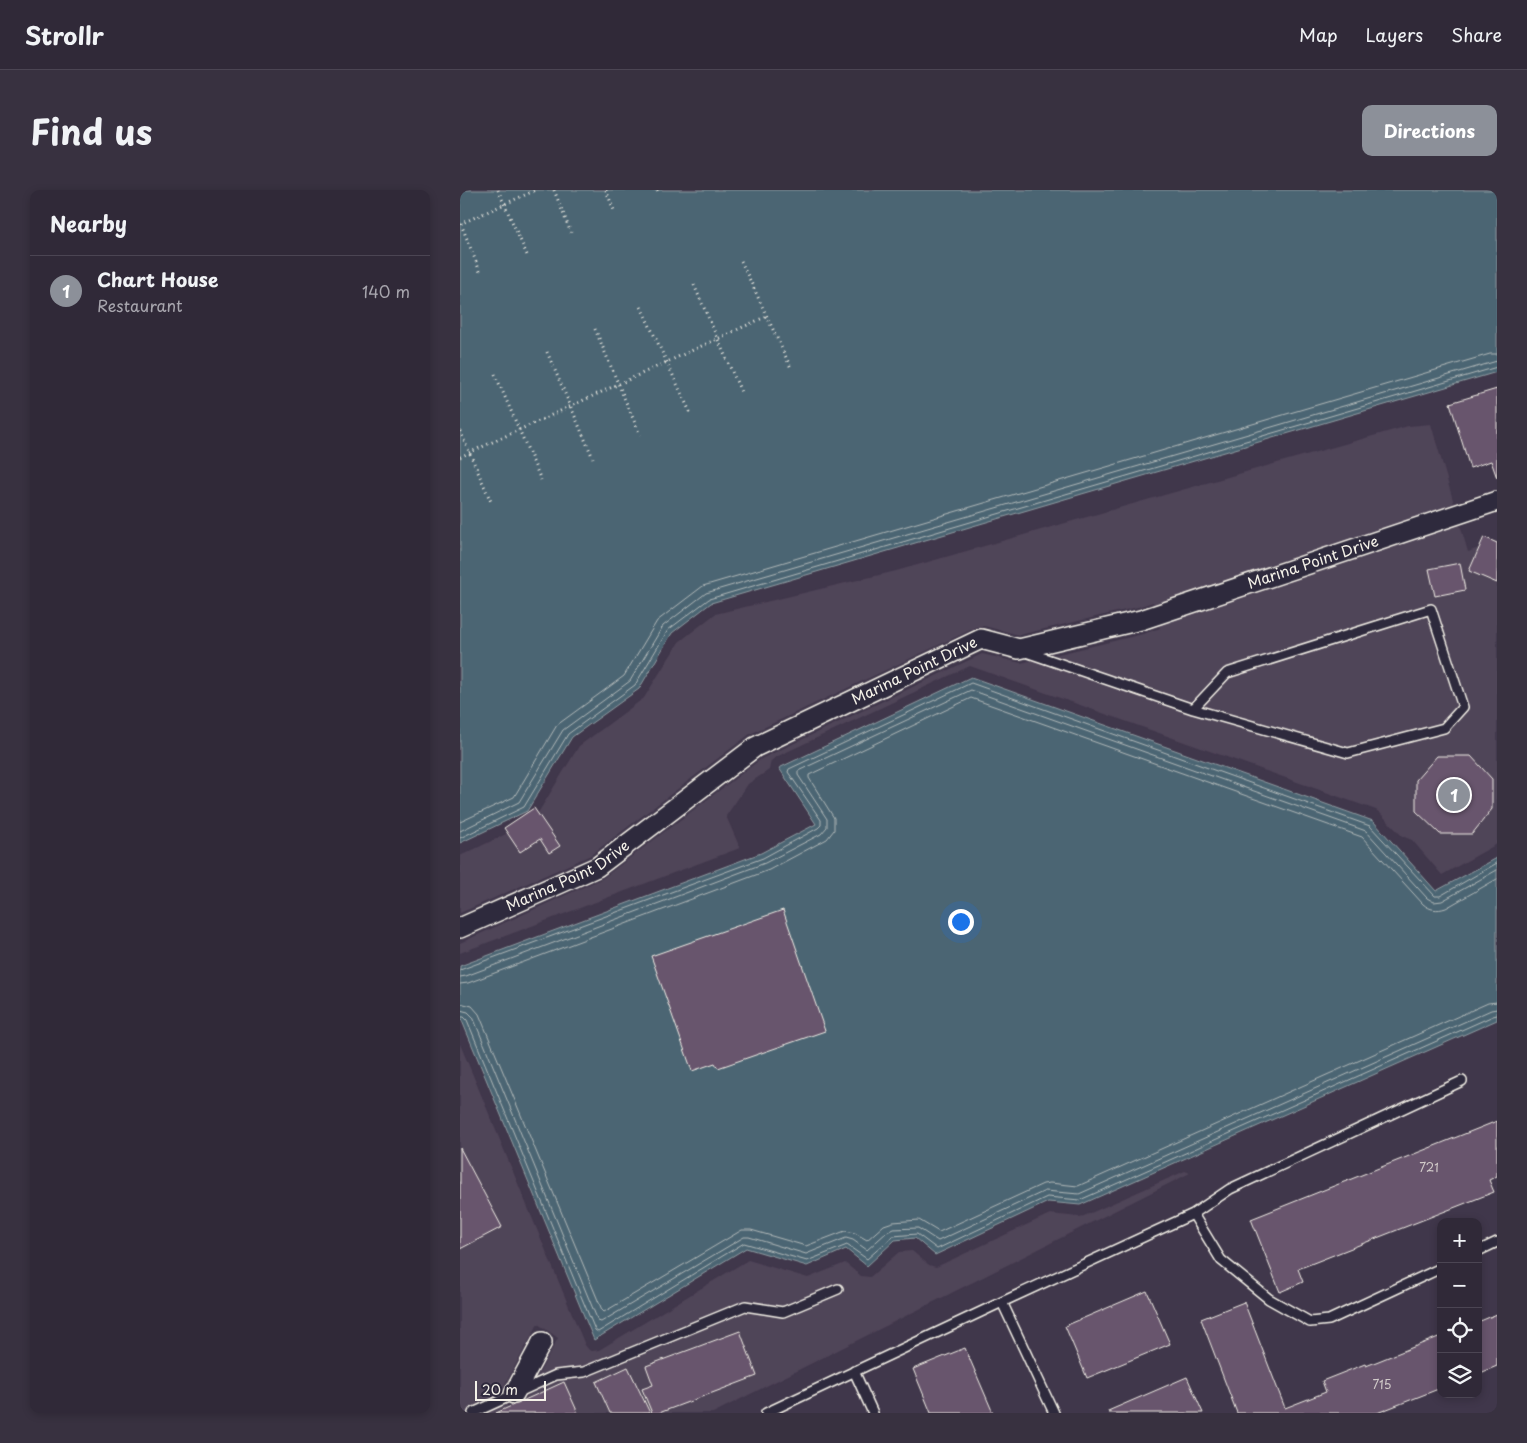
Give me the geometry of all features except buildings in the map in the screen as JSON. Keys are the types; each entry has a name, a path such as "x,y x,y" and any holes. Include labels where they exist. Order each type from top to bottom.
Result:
{"street":[{"name":"Marina Point Drive","path":"460,928 597,867 755,747 981,639 1019,649 1141,620 1497,501"},
{"path":"514,1394 542,1342"}],"lane":[{"path":"1019,649 1193,709 1348,753 1444,728 1463,708 1431,609 1227,673 1193,709"},
{"path":"766,1413 1193,1214 1230,1189 1462,1081"},
{"path":"1193,1214 1221,1260 1269,1299 1310,1322 1328,1320 1437,1270"},
{"path":"1482,1249 1497,1242"},
{"path":"473,1413 556,1375 584,1372 745,1306 783,1312 838,1289"},
{"path":"1002,1302 1054,1413"},
{"path":"854,1371 873,1413"}],"path":[{"path":"498,190 527,255"},
{"path":"481,274 460,223 536,190"},
{"path":"554,190 571,232"},
{"path":"606,190 615,213"},
{"path":"741,261 791,368"},
{"path":"694,285 741,392"},
{"path":"641,307 691,414"},
{"path":"460,456 767,316"},
{"path":"595,329 640,435"},
{"path":"547,352 593,458"},
{"path":"496,374 541,480"},
{"path":"460,431 492,504"}],"shaded area":[{"path":"1431,424 1468,552 1497,541 1497,844 1442,875 1412,840 1402,836 1376,810 970,666 776,757 771,761 769,770 748,784 726,816 740,848 460,953 460,943 603,878 761,759 982,654 1021,663 1143,634 1160,628 1153,602 1019,635 984,626 977,627 750,734 591,855 460,913 460,856 531,822 579,746 644,698 679,642 715,614 896,571 1408,426"},
{"path":"460,1044 585,1345 592,1351 599,1350 748,1260 808,1278 845,1263 861,1276 870,1277 899,1252 912,1251 929,1265 936,1267 1050,1214 1084,1216 1185,1171 1190,1173 713,1413 518,1413 558,1338 538,1324 497,1399 517,1413 460,1413"}],"water":[{"path":"460,190 1497,190 1497,372 711,603 672,633 639,689 572,737 527,811 460,843"},
{"path":"971,677 1373,821 1436,891 1497,858 1497,1020 1080,1205 1048,1202 935,1255 915,1238 895,1240 867,1266 846,1249 807,1266 746,1248 594,1340 460,1016 460,966 761,853 816,824 779,768"}],"place":[{"name":"Chart House","path":"1454,795"}]}
